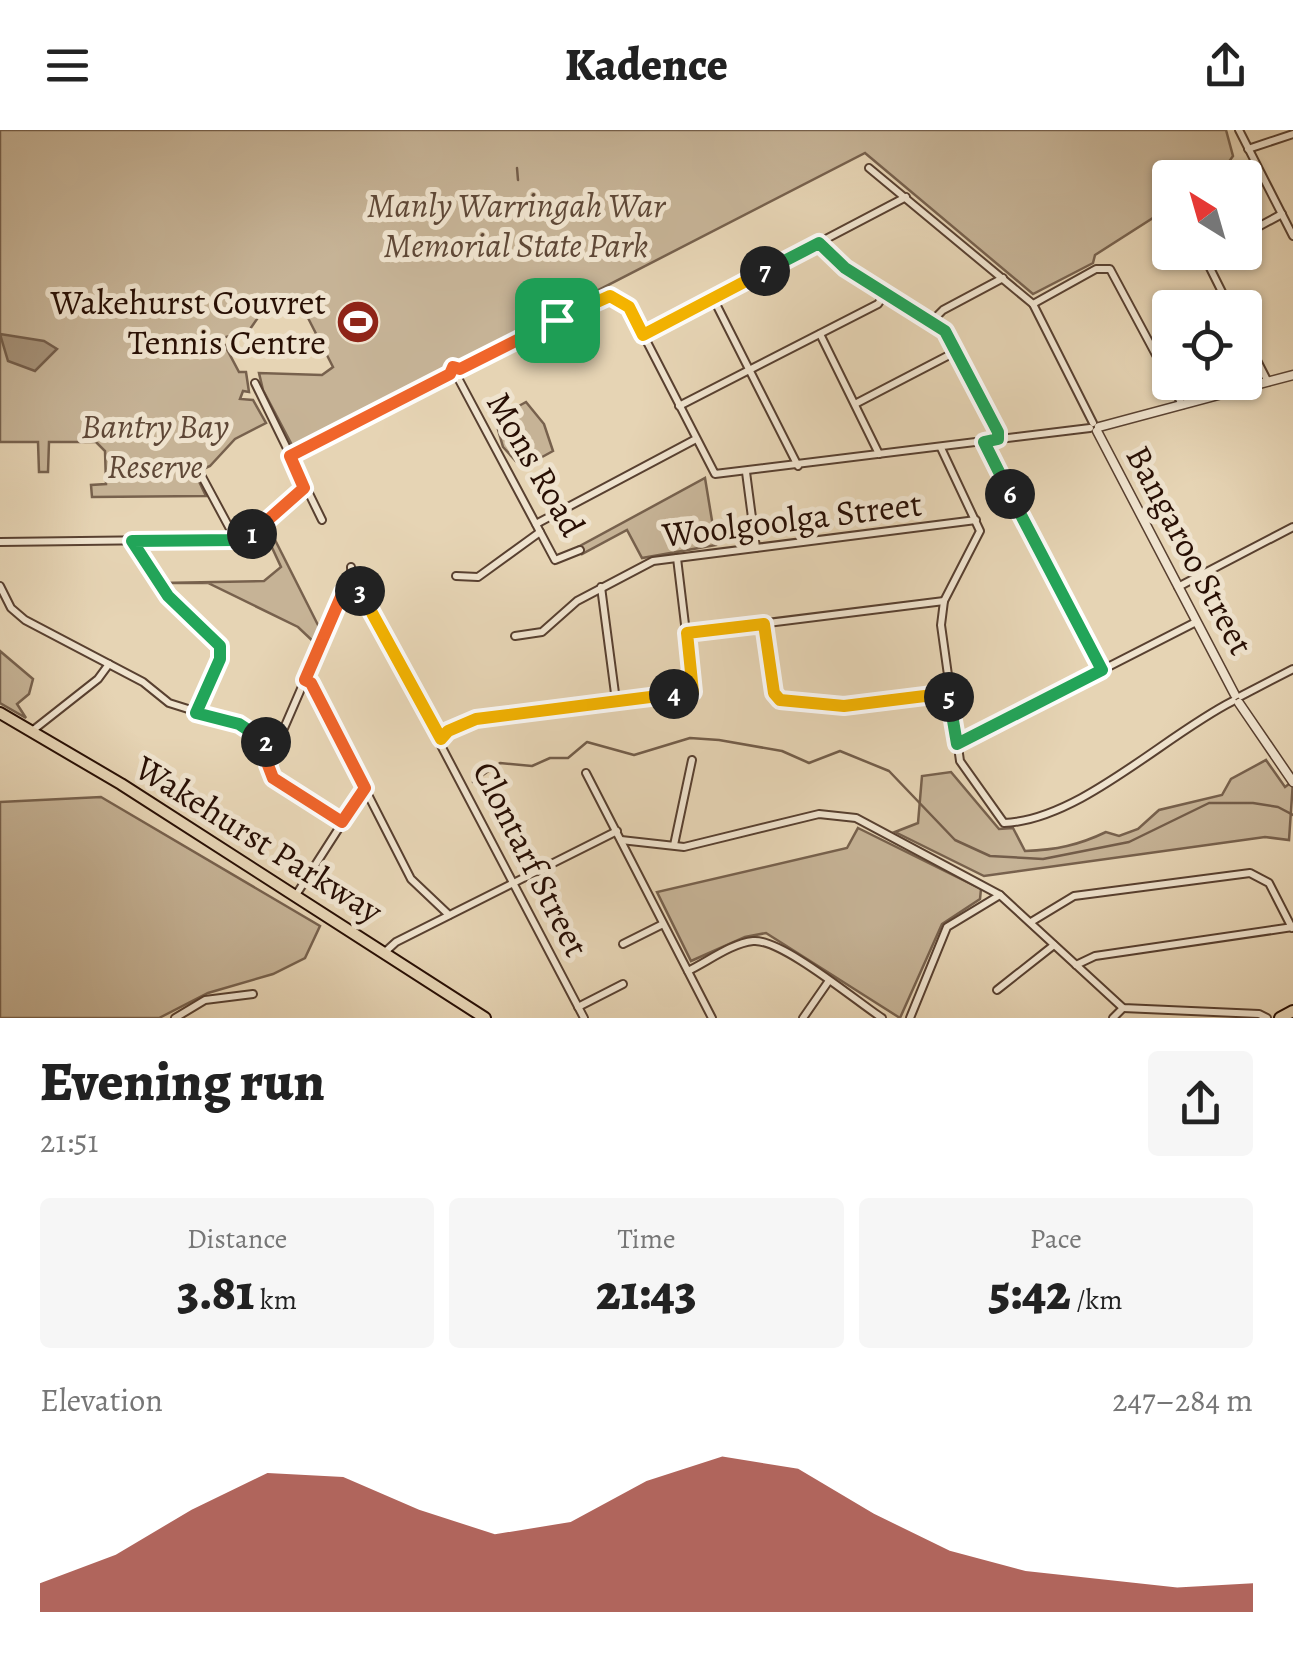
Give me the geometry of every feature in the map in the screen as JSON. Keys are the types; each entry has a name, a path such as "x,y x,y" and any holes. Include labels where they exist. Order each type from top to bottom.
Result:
{"main road":[{"name":"Wakehurst Parkway","path":"0,714 296,895 485,1018"},
{"path":"1280,1018 1293,1011"}],"street":[{"path":"1239,130 1293,236"},
{"path":"1248,149 1293,134"},
{"name":"Bangaroo Street","path":"869,168 1033,304 1237,698 1293,782"},
{"path":"643,335 906,197"},
{"path":"1262,225 1282,214"},
{"path":"819,243 845,268 945,331 998,439"},
{"path":"1033,304 1096,270 1110,270 1152,348"},
{"path":"932,321 942,310 1003,278"},
{"path":"679,406 878,304 886,292"},
{"path":"290,456 603,297 615,298 629,307 715,474 1095,427 1293,375"},
{"path":"713,298 798,466"},
{"path":"820,334 879,454"},
{"path":"854,404 957,351"},
{"path":"1262,371 1268,382"},
{"name":"Mons Road","path":"456,374 555,560 580,550"},
{"path":"255,383 322,520"},
{"path":"1179,400 1182,405"},
{"path":"456,576 478,577 538,528 696,439"},
{"path":"984,442 1102,670"},
{"path":"940,448 976,520 979,535 944,601 941,616 957,744 969,778 1004,824 1094,793 1192,722 1293,670"},
{"path":"200,472 236,540"},
{"path":"746,472 756,548"},
{"path":"0,542 236,540 249,536 304,488"},
{"name":"Woolgoolga Street","path":"515,636 542,632 601,587 653,561 976,520"},
{"path":"1178,587 1293,527"},
{"path":"132,541 168,596 220,646 220,659 196,713"},
{"path":"441,739 448,731 476,719 693,692 677,558"},
{"path":"342,822 273,778 268,765 343,592 352,586 351,567"},
{"path":"0,586 12,608 25,620 109,664 168,703 239,724 275,747"},
{"name":"Clontarf Street","path":"352,586 362,594 441,739 584,1018"},
{"path":"601,587 616,701"},
{"path":"687,633 944,601"},
{"path":"957,744 1196,622"},
{"path":"764,624 777,698 844,706 949,693"},
{"path":"32,732 98,679 109,664"},
{"path":"305,680 311,683 411,878 449,915"},
{"path":"674,846 692,760"},
{"path":"586,773 712,1018"},
{"path":"296,895 365,788"},
{"path":"621,840 674,846 838,813 856,818 1000,895 1124,1008 1259,1014 1267,1018"},
{"path":"386,952 449,915 617,831"},
{"path":"1032,922 1074,896 1250,872 1269,883 1292,928 1094,956 1076,965"},
{"path":"910,1018 947,927 1000,895"},
{"path":"623,944 662,924"},
{"path":"688,971 744,943 762,941 782,949 882,1018"},
{"path":"996,990 1054,945"},
{"path":"804,1018 828,982"},
{"path":"578,1007 623,984"},
{"path":"175,1018 205,1000 253,994"},
{"path":"1113,1018 1124,1008"}],"green space":[{"path":"0,130 1226,130 1233,156 1230,160 1152,160 1152,219 1095,255 1093,263 1033,294 865,153 293,447 263,390 259,373 322,375 333,367 305,312 298,313 271,299 248,332 221,338 239,372 246,372 249,392 243,391 240,399 253,400 266,423 235,439 210,466 195,473 206,496 92,497 91,485 106,484 105,451 96,442 49,442 48,472 39,472 38,442 0,442"},
{"path":"526,402 544,424 553,451 522,468 503,447 495,419"},
{"path":"705,478 716,545 642,558 627,530 582,554 578,547"},
{"path":"266,522 322,633 317,645 298,627 208,583 160,583 264,581 281,567 262,526"},
{"path":"0,651 33,679 29,694 17,704 26,718 0,703"},
{"path":"1266,760 1285,787 1293,781 1289,840 1265,837 984,876 895,832 918,823 922,776 951,772 999,829 1013,828 1025,851 1067,846 1106,832 1119,836 1138,829 1159,810 1222,795 1231,779"},
{"path":"101,797 320,926 305,958 273,974 208,993 159,1018 0,1018 0,802"},
{"path":"858,828 981,889 980,899 942,924 900,1018 766,933 745,937 691,961 657,892 847,848"}],"shaded area":[{"path":"0,334 44,341 57,349 35,371 8,361"}],"waterway":[{"path":"517,168 518,180"},
{"path":"473,782 500,763 532,766 550,758 568,758 587,742 634,755 690,738 719,740 782,751 809,763 840,751 889,771 955,840 990,856 1043,859 1129,842 1209,803 1253,803 1278,807 1293,815"}],"place":[{"name":"Wakehurst Couvret Tennis Centre","path":"358,322"}],"route":[{"path":"819,243 845,268 932,321 950,337 998,432 998,439 984,442 986,449 1102,670 957,744 949,693 844,706 780,700 774,693 764,624 687,633 693,692 476,719 448,731 441,739 431,727 362,594 352,586 343,592 305,680 311,683 365,788 342,822 284,786 269,772 269,759 275,747 239,724 196,713 222,651 168,596 132,541 228,540 249,536 304,488 290,456 450,374 453,367 460,369 557,320 610,296 629,307 643,335 819,243"}],"park label":[{"name":"Manly Warringah War Memorial State Park","path":"516,225"},
{"name":"Bantry Bay Reserve","path":"155,446"}]}
